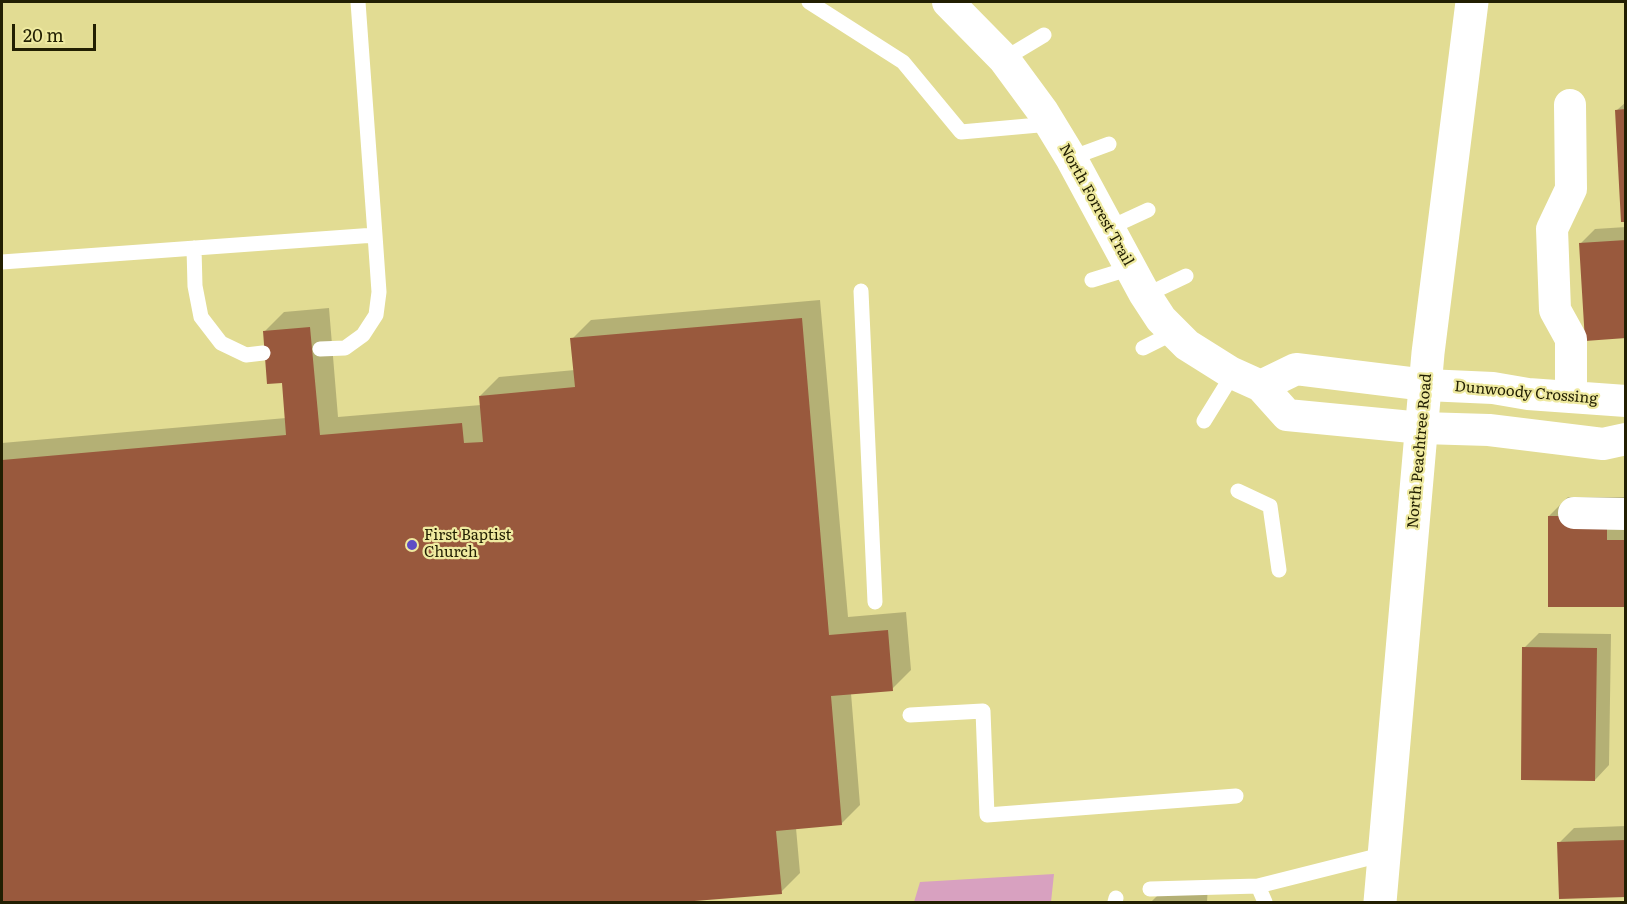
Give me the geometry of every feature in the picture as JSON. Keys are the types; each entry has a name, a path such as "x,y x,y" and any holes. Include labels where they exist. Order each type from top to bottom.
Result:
{"street":[{"name":"North Forrest Trail","path":"948,2 1004,59 1050,124 1146,295 1161,319 1187,345 1233,374 1261,386 1287,415 1422,428"},
{"name":"North Peachtree Road","path":"1380,903 1426,385 1472,2"},
{"path":"1570,105 1571,189 1552,229 1555,310 1571,339 1571,397"},
{"path":"1261,386 1296,369 1426,385"},
{"name":"Dunwoody Crossing","path":"1426,385 1493,388 1528,394 1626,402"},
{"path":"1422,428 1489,430 1618,448"},
{"path":"1574,513 1626,514"}],"lane":[{"path":"320,349 345,348 363,335 376,315 379,292 358,2"},
{"path":"810,2 903,62 961,132 1050,124"},
{"path":"1004,59 1044,35"},
{"path":"1071,158 1109,144"},
{"path":"1109,228 1148,210"},
{"path":"2,262 375,235"},
{"path":"194,248 195,286 201,317 221,343 246,355 262,353"},
{"path":"1092,280 1131,268"},
{"path":"1146,295 1186,276"},
{"path":"861,291 875,602"},
{"path":"1143,348 1175,332"},
{"path":"1204,421 1233,374"},
{"path":"1238,491 1270,506 1279,570"},
{"path":"910,715 983,711 987,815 1236,796"},
{"path":"1150,889 1258,886 1384,854"},
{"path":"1258,886 1265,903"}],"shaded area":[{"path":"1054,874 1051,902 914,902 920,882"}],"building":[{"path":"1626,109 1626,222 1621,222 1615,110"},
{"path":"1626,240 1626,338 1585,341 1579,243"},
{"name":"First Baptist Church","path":"802,318 829,635 888,630 893,691 831,696 842,825 776,831 782,894 682,902 2,902 2,460 286,435 282,383 267,384 263,331 310,327 320,435 462,423 464,443 483,442 479,396 575,387 570,338"},
{"path":"1548,516 1607,516 1607,540 1626,540 1626,607 1548,607"},
{"path":"1522,647 1597,648 1595,781 1521,780"},
{"path":"1626,840 1626,897 1559,899 1557,842"}],"place":[{"name":"First Baptist Church","path":"412,545"}]}
